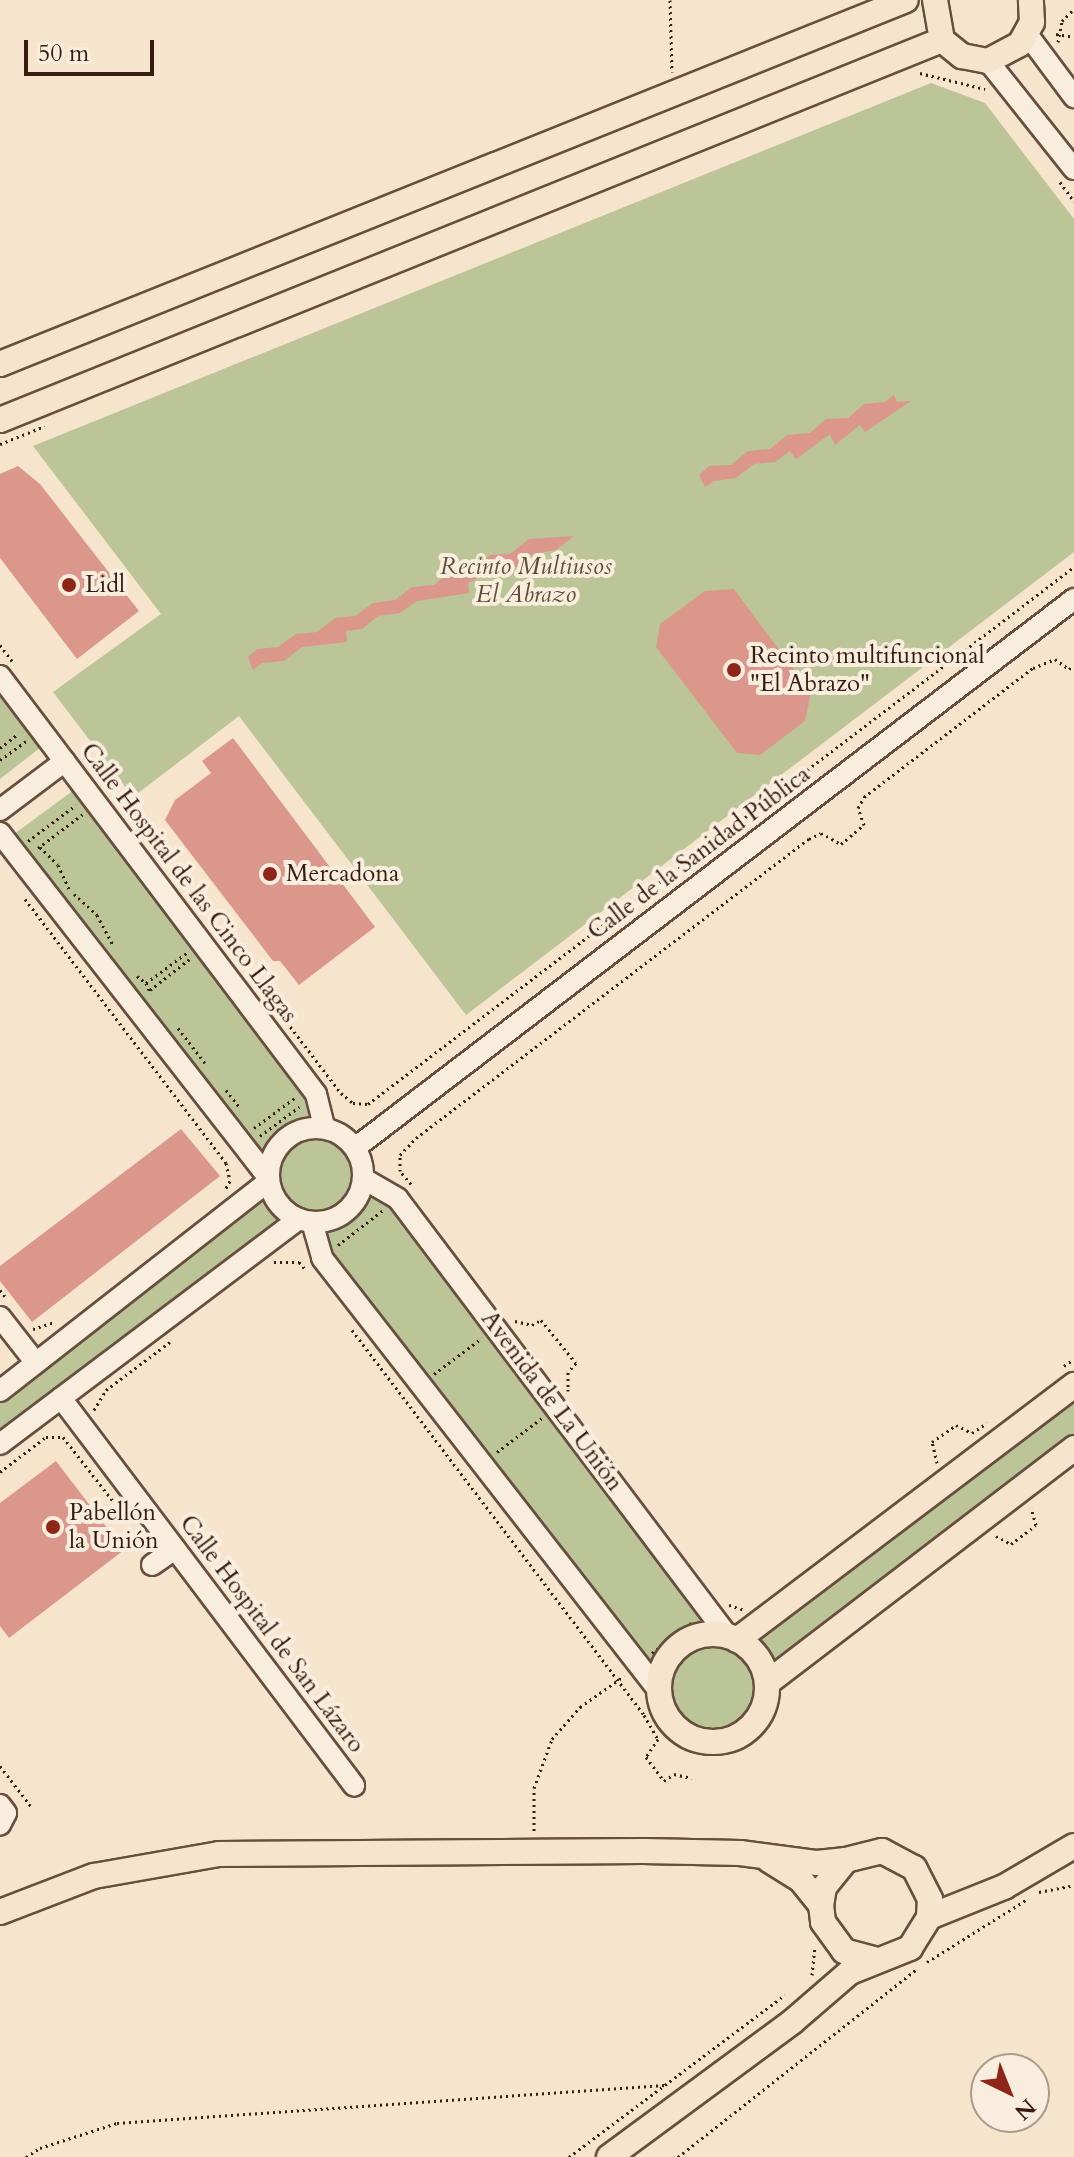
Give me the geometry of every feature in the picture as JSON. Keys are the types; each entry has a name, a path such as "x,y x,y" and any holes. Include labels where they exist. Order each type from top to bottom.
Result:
{"main road":[{"path":"0,364 906,0"},
{"path":"935,0 942,40 962,56 988,61 1011,52 1027,34 1036,3"},
{"path":"0,420 942,40"},
{"path":"732,1638 1068,1376"},
{"path":"767,1683 1074,1448"},
{"path":"706,1635 732,1638 755,1653 767,1683 767,1700 748,1731 731,1740 710,1743 675,1727 659,1691 662,1671 679,1647 706,1635"},
{"path":"814,1992 850,1972 910,1948 929,1917 981,1893 1004,1887 1074,1846"},
{"path":"0,1912 94,1876 165,1860 310,1852 740,1853 817,1863 882,1851 946,1890 981,1893"},
{"path":"740,1853 782,1867 811,1889 821,1905"},
{"path":"609,2157 814,1992 830,1974 822,1936 821,1905 824,1887 846,1860"},
{"path":"914,1868 925,1882 929,1917"},
{"path":"822,1936 844,1951 877,1960"}],"street":[{"path":"1027,34 1074,97"},
{"path":"988,61 1009,82 1074,169"},
{"name":"Calle de la Sanidad Pública","path":"355,1148 1074,599"},
{"name":"Calle Hospital de las Cinco Llagas","path":"7,669 90,802 207,943 317,1090 324,1127"},
{"path":"0,810 65,761"},
{"path":"0,833 22,854 123,1010 234,1157 269,1180"},
{"path":"0,1444 93,1374 268,1255 305,1221 341,1216 360,1194 364,1179 355,1148 339,1132 324,1127 309,1127 283,1140 274,1152 269,1180 278,1204 305,1221 314,1264 420,1385 472,1471 659,1691"},
{"name":"Avenida de La Unión","path":"364,1179 406,1193 717,1603 732,1638"},
{"path":"0,1391 36,1363 60,1331 227,1202 269,1180"},
{"path":"0,1317 36,1363"},
{"name":"Calle Hospital de San Lázaro","path":"61,1398 354,1786"},
{"path":"152,1565 175,1549"},
{"path":"0,1805 6,1813 0,1825"}],"path":[{"path":"670,0 673,92"},
{"path":"1056,34 1074,9"},
{"path":"1056,34 1074,37"},
{"path":"1043,56 1059,45 1056,34"},
{"path":"909,76 927,71 992,95 1009,82"},
{"path":"0,444 58,421"},
{"path":"250,973 317,1090 353,1103 368,1104 1074,567"},
{"path":"1067,572 1074,580"},
{"path":"0,645 7,669"},
{"path":"262,1271 268,1255 314,1264 406,1193 400,1171 400,1155 416,1138 809,839 831,835 841,844 864,825 858,808 864,797 1033,668 1055,659 1069,669 1074,666"},
{"path":"0,748 26,728"},
{"path":"22,854 40,847 90,802"},
{"path":"22,854 90,802"},
{"path":"40,847 58,865 70,891 97,915 117,952"},
{"path":"25,898 123,1010 234,1157"},
{"path":"207,916 207,943"},
{"path":"146,983 207,943"},
{"path":"123,1010 207,943"},
{"path":"132,971 146,983 154,1001"},
{"path":"176,1025 206,1066"},
{"path":"219,1084 236,1099 251,1131 317,1090"},
{"path":"227,1202 234,1157 317,1090"},
{"path":"314,1264 315,1281"},
{"path":"30,1329 60,1331 66,1314"},
{"path":"403,1397 503,1322 520,1325 541,1320 576,1363 565,1385 564,1402 472,1471"},
{"path":"350,1328 403,1397 472,1471 658,1739 646,1757 664,1781 674,1774 692,1778"},
{"path":"96,1417 94,1408 106,1390 178,1335"},
{"path":"1068,1376 1074,1359"},
{"path":"93,1374 106,1390"},
{"path":"932,1481 937,1463 932,1442 956,1425 972,1433 989,1422"},
{"path":"0,1472 46,1437 63,1437 72,1446"},
{"path":"534,1852 534,1788 552,1739 580,1707 617,1682 717,1603 744,1610 751,1606"},
{"path":"1,1768 33,1809"},
{"path":"678,2157 865,2015 910,1973 1041,1891 1074,1885"},
{"path":"814,1992 815,1968 822,1936"},
{"path":"569,2157 785,1995"},
{"path":"26,2157 40,2148 117,2123 665,2085"}],"green space":[{"name":"Recinto Multiusos El Abrazo","path":"931,83 985,103 1074,219 1074,552 466,1015 239,716 133,797 53,692 161,614 33,446"},
{"path":"0,676 49,741 0,779"},
{"path":"82,784 316,1094 324,1127 339,1132 359,1153 364,1179 398,1199 727,1636 1074,1385 1074,1447 768,1688 760,1716 748,1731 710,1743 675,1727 659,1691 322,1258 311,1222 0,1444 0,1391 268,1178 6,840"}],"building":[{"path":"894,395 897,402 911,401 865,432 860,425 835,445 830,434 796,459 790,451 775,462 754,464 736,478 714,481 705,487 699,475 709,466 731,465 748,451 770,449 787,435 810,433 826,419 848,418 864,404 885,402"},
{"name":"Lidl","path":"18,466 40,484 139,611 77,659 0,558 0,474"},
{"path":"574,536 556,550 533,554 517,567 495,569 468,583 469,593 417,601 400,613 378,616 362,629 346,631 347,642 302,647 284,661 262,663 253,670 248,657 257,649 278,647 296,634 317,632 335,618 355,616 373,603 395,600 412,587 434,585 451,571 472,569 490,555 510,554 529,539"},
{"name":"Recinto multifuncional \"El Abrazo\"","path":"734,589 811,693 805,721 760,755 737,753 656,647 660,624 705,591"},
{"name":"Mercadona","path":"233,738 375,927 299,985 280,961 273,961 165,820 175,800 211,773 202,761"},
{"path":"181,1129 220,1176 32,1322 0,1281 0,1266"},
{"name":"Pabellón la Unión","path":"56,1461 124,1550 9,1638 0,1626 0,1503"}],"place":[{"name":"Lidl","path":"69,585"},
{"name":"Recinto multifuncional \"El Abrazo\"","path":"734,670"},
{"name":"Mercadona","path":"270,874"},
{"name":"Pabellón la Unión","path":"53,1527"}]}
